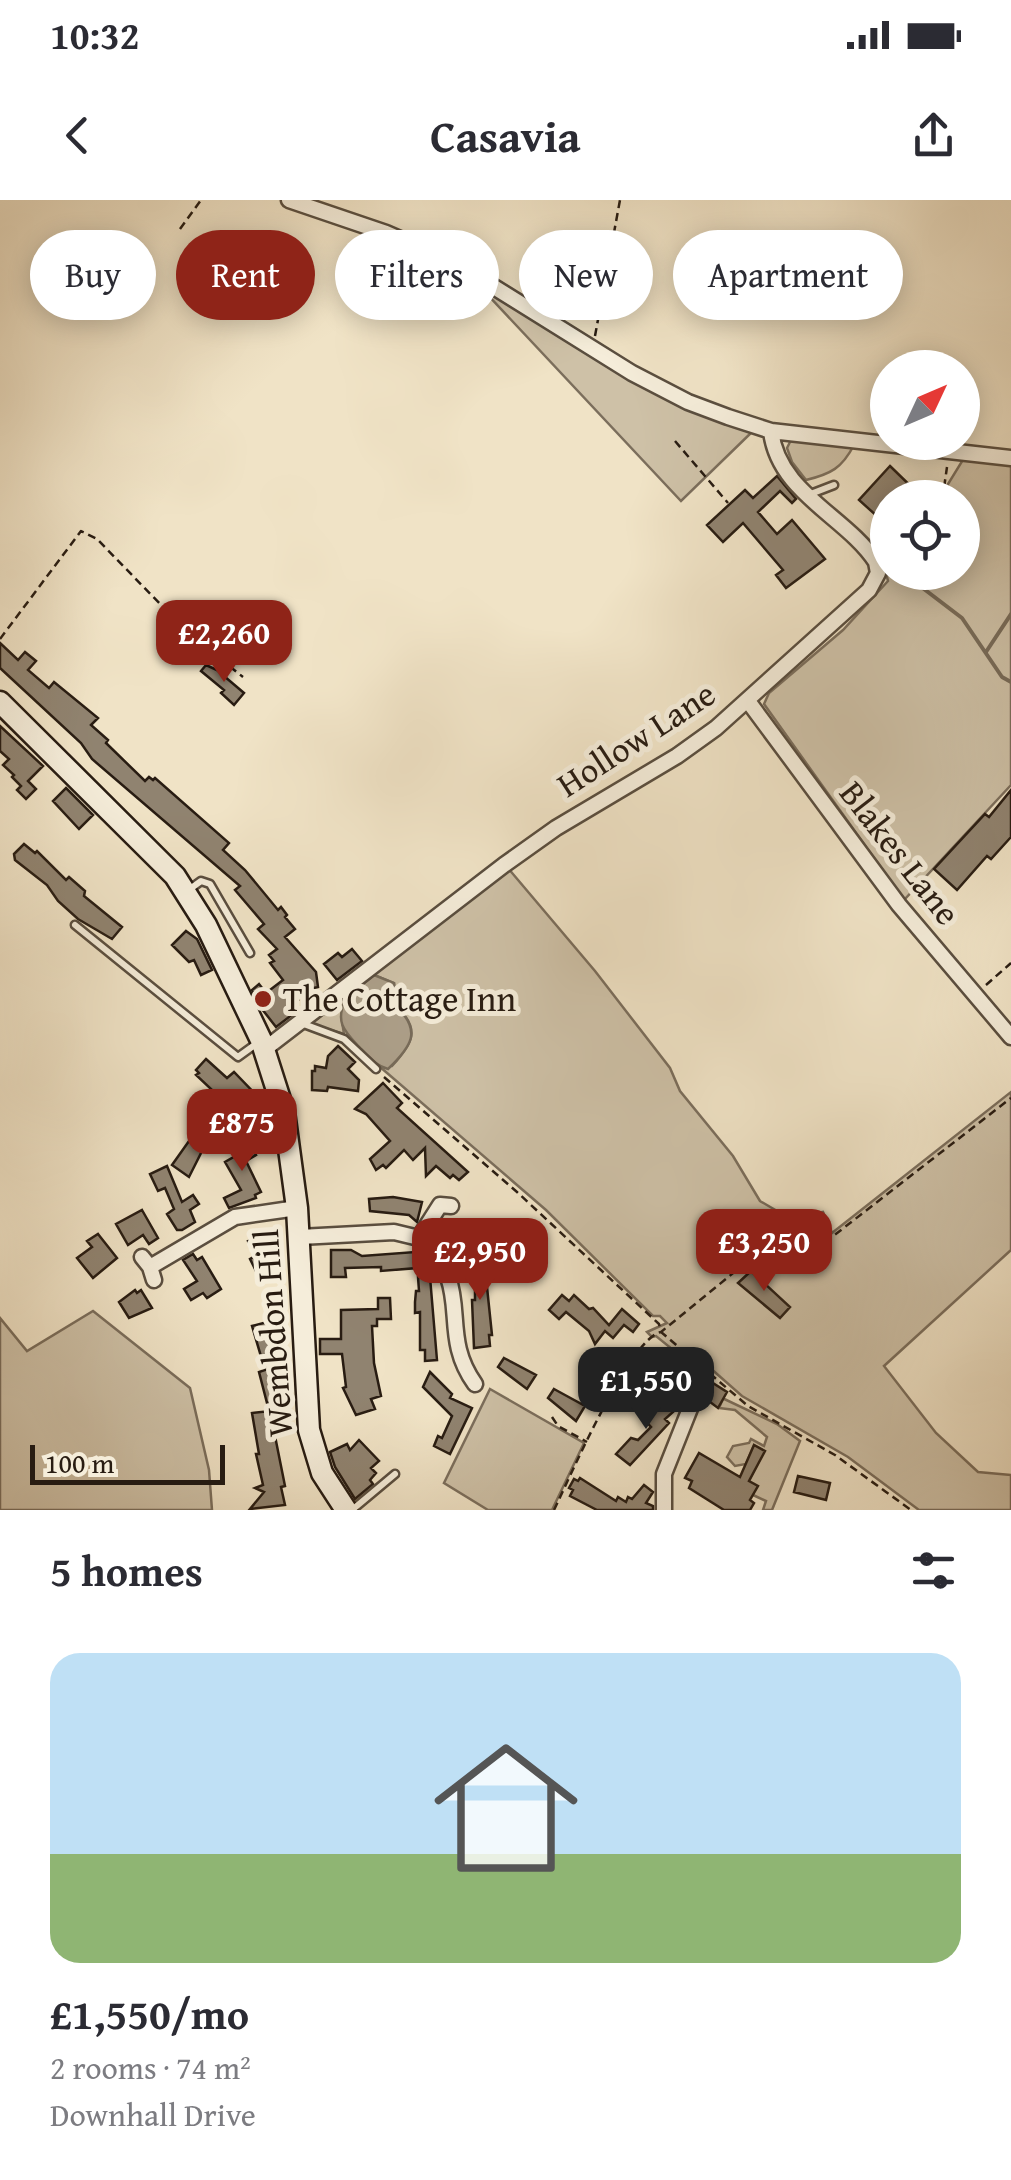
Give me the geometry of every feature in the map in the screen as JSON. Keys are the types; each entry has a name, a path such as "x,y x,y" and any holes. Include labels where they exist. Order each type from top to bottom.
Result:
{"main road":[{"name":"Wembdon Hill","path":"0,702 162,862 187,892 221,953 263,1045 284,1112 297,1208 309,1430 322,1473 349,1510"}],"street":[{"path":"289,200 457,264 632,373 688,402 771,431 870,442"},
{"name":"Hollow Lane","path":"263,1045 300,1022 504,864 588,807 703,738 840,620 869,590 878,573 871,554 807,495 780,460 771,431"},
{"path":"980,454 1011,458"},
{"name":"Blakes Lane","path":"748,701 899,906 1011,1037"},
{"path":"419,1238 440,1205 451,1206"},
{"path":"149,1268 235,1217 297,1208"},
{"path":"300,1237 394,1232 419,1238 442,1261 451,1279 458,1350 475,1384"},
{"path":"664,1510 664,1474 693,1401"}],"lane":[{"path":"807,495 834,484"},
{"path":"187,892 200,882 210,884 250,953"},
{"path":"76,925 238,1057 263,1045"},
{"path":"300,1022 344,1038 376,1069"},
{"path":"349,1510 395,1474"}],"path":[{"path":"180,229 201,200"},
{"path":"590,346 620,200"},
{"path":"675,440 728,503"},
{"path":"0,639 81,531 97,538 166,610 198,632 243,677"},
{"path":"975,994 1011,963"},
{"path":"376,1069 517,1192 658,1324 661,1332 748,1406 835,1455 911,1510"},
{"path":"554,1510 634,1355 651,1334 661,1332 742,1264 797,1260 814,1251 1011,1098"},
{"path":"552,1418 558,1426 588,1442"}],"shaded area":[{"path":"499,294 519,306 519,320 542,320 753,431 681,501 499,307"},
{"path":"791,440 854,445 835,469 806,480 792,462 787,448"},
{"path":"963,460 1011,464 1011,785 904,900 764,704 769,693 843,630 880,590 980,590 980,480 950,480"},
{"path":"507,867 670,1068 680,1091 733,1156 760,1201 789,1218 823,1212 832,1233 1011,1092 1011,1250 884,1366 936,1433 978,1472 1011,1475 1011,1510 919,1510 848,1457 742,1396 709,1367 704,1375 647,1332 667,1323 660,1316 653,1316 546,1210 379,1066 392,1066 411,1036 409,1022 396,1006 394,983 374,975 351,994 342,1013 344,1034 311,1024"},
{"path":"374,975 394,983 396,1006 411,1031 408,1046 388,1069 361,1049 341,1021 346,998"},
{"path":"93,1311 190,1388 209,1470 212,1510 0,1510 0,1318 27,1351"},
{"path":"490,1389 584,1443 552,1510 488,1510 444,1483"},
{"path":"718,1396 777,1424 800,1441 772,1510 763,1510 766,1501 753,1495 749,1481 764,1451 754,1445 746,1464 735,1466 727,1457 733,1446 749,1443 751,1439 764,1446 767,1437 735,1410 719,1408 723,1399"}],"building":[{"path":"890,466 904,480 877,480"},
{"path":"777,476 796,499 792,503 780,491 758,512 777,534 792,520 825,559 786,588 776,575 783,570 743,523 723,542 707,525 745,490 753,498"},
{"path":"870,488 870,510 859,500"},
{"path":"0,643 18,660 25,652 36,661 28,670 49,688 54,682 98,718 91,725 108,740 106,743 145,781 155,778 229,843 223,850 278,910 281,907 295,929 285,937 316,972 318,987 292,993 298,1000 292,1005 297,1011 276,1027 252,990 259,984 266,993 283,980 270,963 274,961 269,955 277,949 258,929 264,924 235,890 240,886 92,759 81,743 0,668"},
{"path":"206,665 244,693 234,705 221,693 224,690 201,671"},
{"path":"0,726 43,766 28,781 36,789 26,799 17,790 21,786 14,775 3,765 9,759 0,751"},
{"path":"66,788 93,815 79,829 53,801"},
{"path":"1011,790 1011,837 991,859 987,856 957,890 934,869 985,814 989,817"},
{"path":"24,844 37,851 66,880 69,877 85,891 84,896 122,927 112,939 78,919 47,885 15,860 14,854"},
{"path":"186,931 197,939 212,970 201,975 194,960 189,962 172,945"},
{"path":"352,949 362,961 337,980 324,964 338,953 342,957"},
{"path":"338,1046 355,1062 348,1069 359,1080 358,1091 328,1087 327,1091 312,1090 312,1071 315,1066 326,1068 328,1056"},
{"path":"206,1059 227,1078 234,1072 261,1100 247,1114 234,1102 230,1107 196,1075"},
{"path":"383,1083 402,1103 397,1108 468,1172 459,1180 436,1166 426,1176 425,1148 413,1160 404,1150 386,1168 383,1165 376,1170 370,1159 390,1141 366,1114 355,1109"},
{"path":"245,1136 256,1155 246,1161 261,1192 256,1198 229,1208 224,1198 241,1190 225,1162 237,1155 231,1145"},
{"path":"189,1141 202,1151 189,1177 172,1165"},
{"path":"167,1166 182,1202 193,1195 199,1204 190,1210 195,1222 182,1230 177,1230 167,1214 174,1209 165,1188 158,1191 150,1174"},
{"path":"393,1197 422,1202 417,1222 409,1215 370,1211 369,1199"},
{"path":"142,1210 158,1238 149,1244 143,1235 128,1245 116,1224"},
{"path":"98,1234 117,1258 93,1278 77,1258 92,1247 87,1241"},
{"path":"263,1234 279,1267 259,1277 250,1259 255,1256 248,1241"},
{"path":"331,1250 351,1250 362,1256 415,1252 417,1268 345,1268 346,1277 331,1277"},
{"path":"193,1254 197,1260 202,1257 221,1289 207,1298 203,1293 191,1300 184,1289 197,1281 183,1260"},
{"path":"479,1255 492,1335 490,1346 474,1348 475,1288 463,1259"},
{"path":"751,1271 790,1307 780,1318 738,1283"},
{"path":"418,1277 430,1277 437,1360 425,1361 425,1350 420,1350 420,1312 415,1313"},
{"path":"141,1290 152,1308 129,1318 119,1302"},
{"path":"562,1295 569,1301 574,1295 609,1325 622,1309 639,1324 633,1332 624,1325 613,1338 605,1331 595,1344 589,1331 566,1312 559,1319 549,1310"},
{"path":"378,1298 390,1298 391,1319 377,1319 377,1326 372,1326 381,1396 371,1399 375,1409 356,1415 343,1388 346,1387 342,1354 320,1354 320,1339 341,1339 341,1310 378,1309"},
{"path":"271,1321 282,1366 275,1368 280,1400 267,1403 259,1372 265,1370 252,1326"},
{"path":"504,1358 536,1375 527,1389 498,1367"},
{"path":"678,1361 727,1392 718,1408 670,1372"},
{"path":"430,1372 452,1394 450,1398 472,1408 450,1454 434,1446 452,1416 423,1387"},
{"path":"554,1389 585,1406 576,1421 548,1398"},
{"path":"649,1402 657,1410 664,1403 673,1412 665,1419 669,1423 630,1465 616,1454 631,1438 638,1440 651,1427 638,1413"},
{"path":"270,1411 285,1505 250,1509 264,1492 255,1488 263,1485 252,1413"},
{"path":"359,1440 379,1461 371,1468 376,1473 370,1480 373,1484 355,1499 330,1452 347,1444 350,1450"},
{"path":"754,1445 765,1451 749,1481 758,1486 750,1500 754,1503 750,1510 724,1510 689,1488 692,1481 685,1478 699,1453 740,1477"},
{"path":"798,1476 830,1483 826,1500 794,1492"},
{"path":"580,1478 616,1501 618,1497 626,1502 628,1497 632,1499 644,1485 653,1492 646,1503 653,1510 597,1510 570,1496 574,1479"}],"waterway":[{"path":"925,590 962,618 1002,677 1011,682"},
{"path":"986,652 1011,614"}],"place":[{"name":"The Cottage Inn","path":"263,999"}]}
